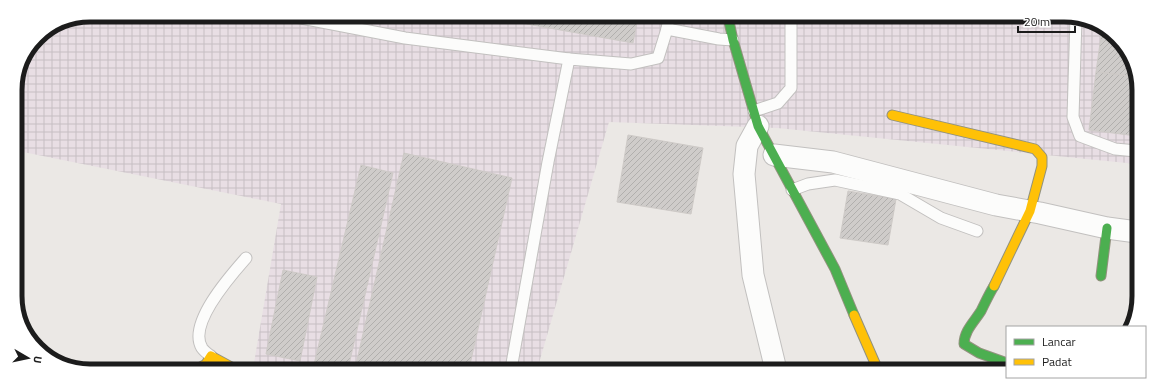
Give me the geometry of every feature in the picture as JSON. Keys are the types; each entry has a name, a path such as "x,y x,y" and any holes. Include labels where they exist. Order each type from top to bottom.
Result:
{"street":[{"path":"729,22 756,118 792,190 835,269 875,364"},
{"path":"892,115 1035,149 1042,157 1042,166 1030,211 1005,265 980,312 964,338 964,344 968,347 991,358 1006,363"},
{"path":"756,118 747,146 744,174 753,275 775,364"},
{"path":"774,155 833,162 996,205 1107,228 1132,231"},
{"path":"1101,276 1107,228"},
{"path":"205,364 211,356 225,364"}],"lane":[{"path":"340,22 406,38 569,59 631,64 658,58 668,22"},
{"path":"756,118 778,103 791,88 791,22"},
{"path":"1076,23 1073,117 1080,136 1114,149 1132,151"},
{"path":"667,29 719,39 733,40"},
{"path":"511,364 548,162 569,59"},
{"path":"792,190 808,184 835,180 900,194 941,218 977,230"},
{"path":"211,356 201,347 198,331 219,289 246,258"}],"shaded area":[{"path":"90,22 1064,22 1081,24 1094,29 1115,45 1125,60 1131,77 1132,90 1132,164 777,128 609,122 539,364 254,364 281,204 23,152 22,156 22,86 24,73 29,60 45,39 56,31 77,23"}],"building":[{"path":"516,22 637,22 633,43"},
{"path":"1101,34 1109,39 1120,52 1125,60 1131,76 1096,72"},
{"path":"1096,72 1131,76 1132,135 1089,130"},
{"path":"628,135 703,148 691,214 617,202"},
{"path":"404,153 512,178 470,364 356,364"},
{"path":"361,165 393,173 349,364 314,364"},
{"path":"848,191 896,199 888,245 840,238"},
{"path":"283,270 317,277 300,361 266,354"}],"traffic: fast":[{"path":"729,22 758,126 835,269 854,315"},
{"path":"1101,276 1107,228"},
{"path":"994,286 981,311 970,327 964,339 964,344 979,353 1006,363"}],"traffic: slow":[{"path":"892,115 1035,149 1042,157 1042,166 1030,211 994,286"},
{"path":"854,315 875,364"},
{"path":"206,364 211,356 226,364"}]}
